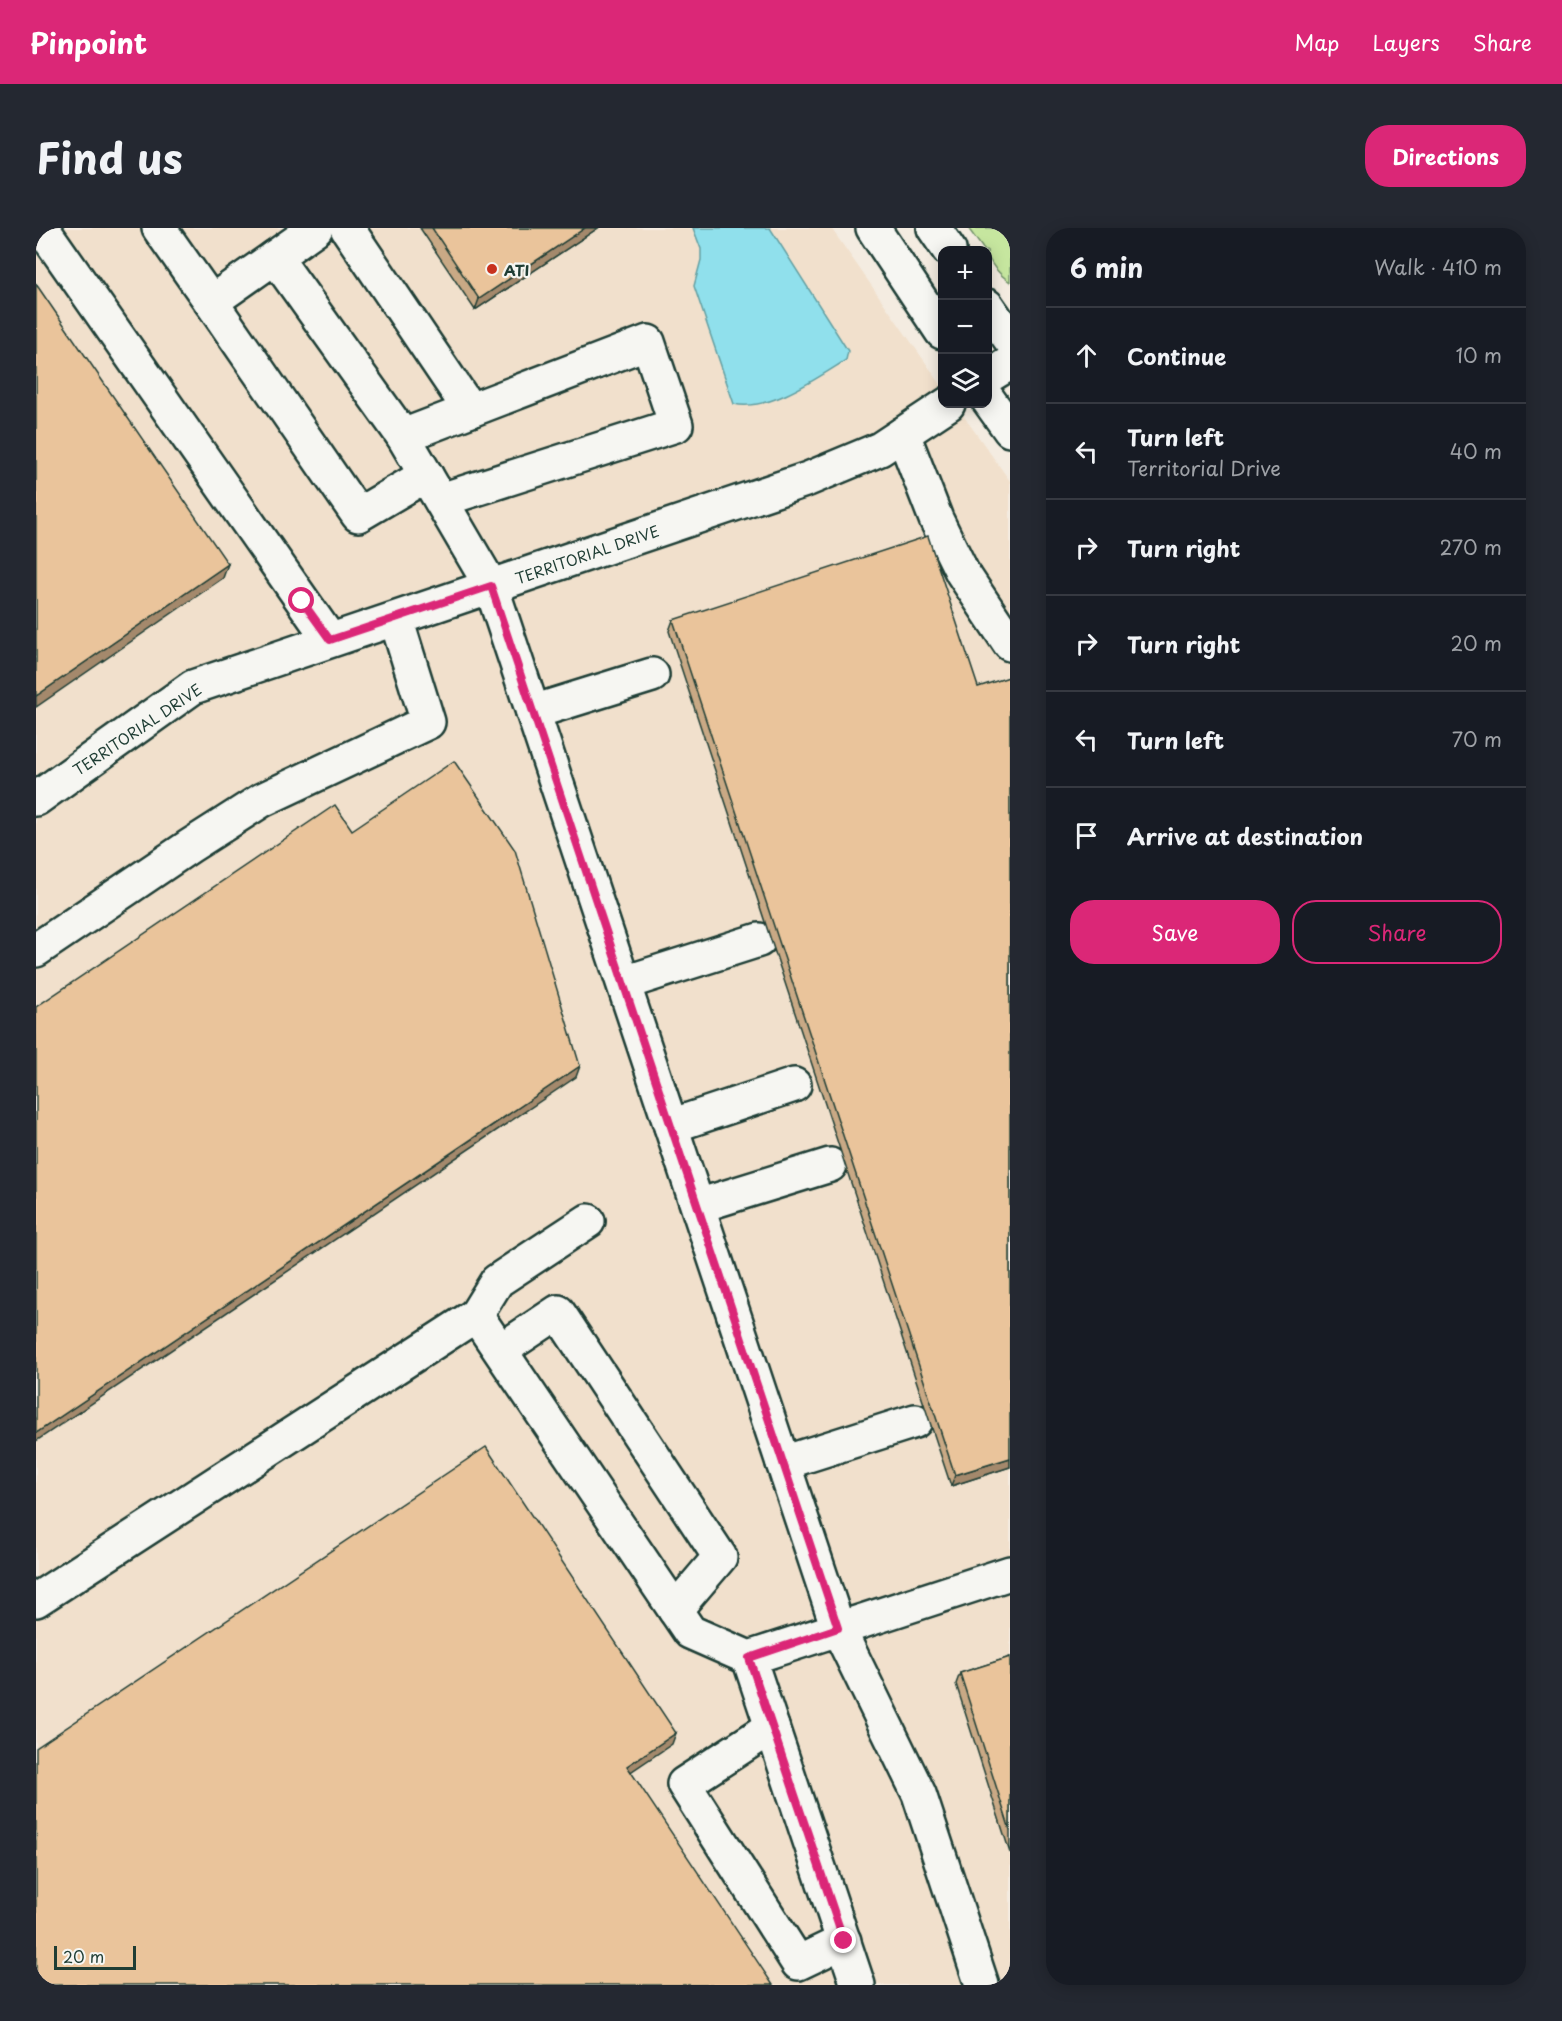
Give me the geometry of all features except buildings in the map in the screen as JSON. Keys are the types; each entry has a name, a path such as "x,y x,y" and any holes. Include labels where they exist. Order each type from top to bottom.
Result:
{"street":[{"path":"42,228 330,640"},
{"path":"159,228 358,515 433,487 676,425 648,342 403,436"},
{"path":"211,302 316,228"},
{"path":"347,228 470,410"},
{"path":"873,228 938,326"},
{"path":"934,228 946,246"},
{"path":"275,257 403,436 491,586 838,1628 919,1794 982,1985"},
{"path":"992,313 1010,339"},
{"path":"992,374 1010,363"},
{"path":"992,405 1010,430"},
{"name":"TERRITORIAL DRIVE","path":"36,799 193,687 808,479 880,449 942,408"},
{"path":"903,434 936,519 962,573 1010,644"},
{"path":"36,950 262,800 428,722 396,619"},
{"path":"533,712 652,675"},
{"path":"624,983 759,940"},
{"path":"671,1126 794,1085"},
{"path":"698,1206 830,1166"},
{"path":"36,1600 476,1315 497,1281 588,1221"},
{"path":"501,1350 558,1312 720,1557 675,1610"},
{"path":"476,1315 690,1632 749,1658 1010,1573"},
{"path":"783,1463 915,1421"},
{"path":"749,1658 858,1985"},
{"path":"772,1726 684,1784 798,1964 844,1941"}],"path":[{"path":"1002,228 1010,241"}],"shaded area":[{"path":"36,228 831,228 938,380 938,408 958,408 1010,481 1010,1985 36,1985"}],"green space":[{"path":"968,228 1010,228 1010,282 992,263 992,246 981,246"}],"water":[{"path":"693,228 770,228 848,351 846,360 807,384 777,398 748,405 734,404 694,286 701,260 701,249"}],"place":[{"name":"ATI","path":"492,269"}],"route":[{"path":"302,601 330,640 491,586 838,1628 749,1658 844,1941"}]}
